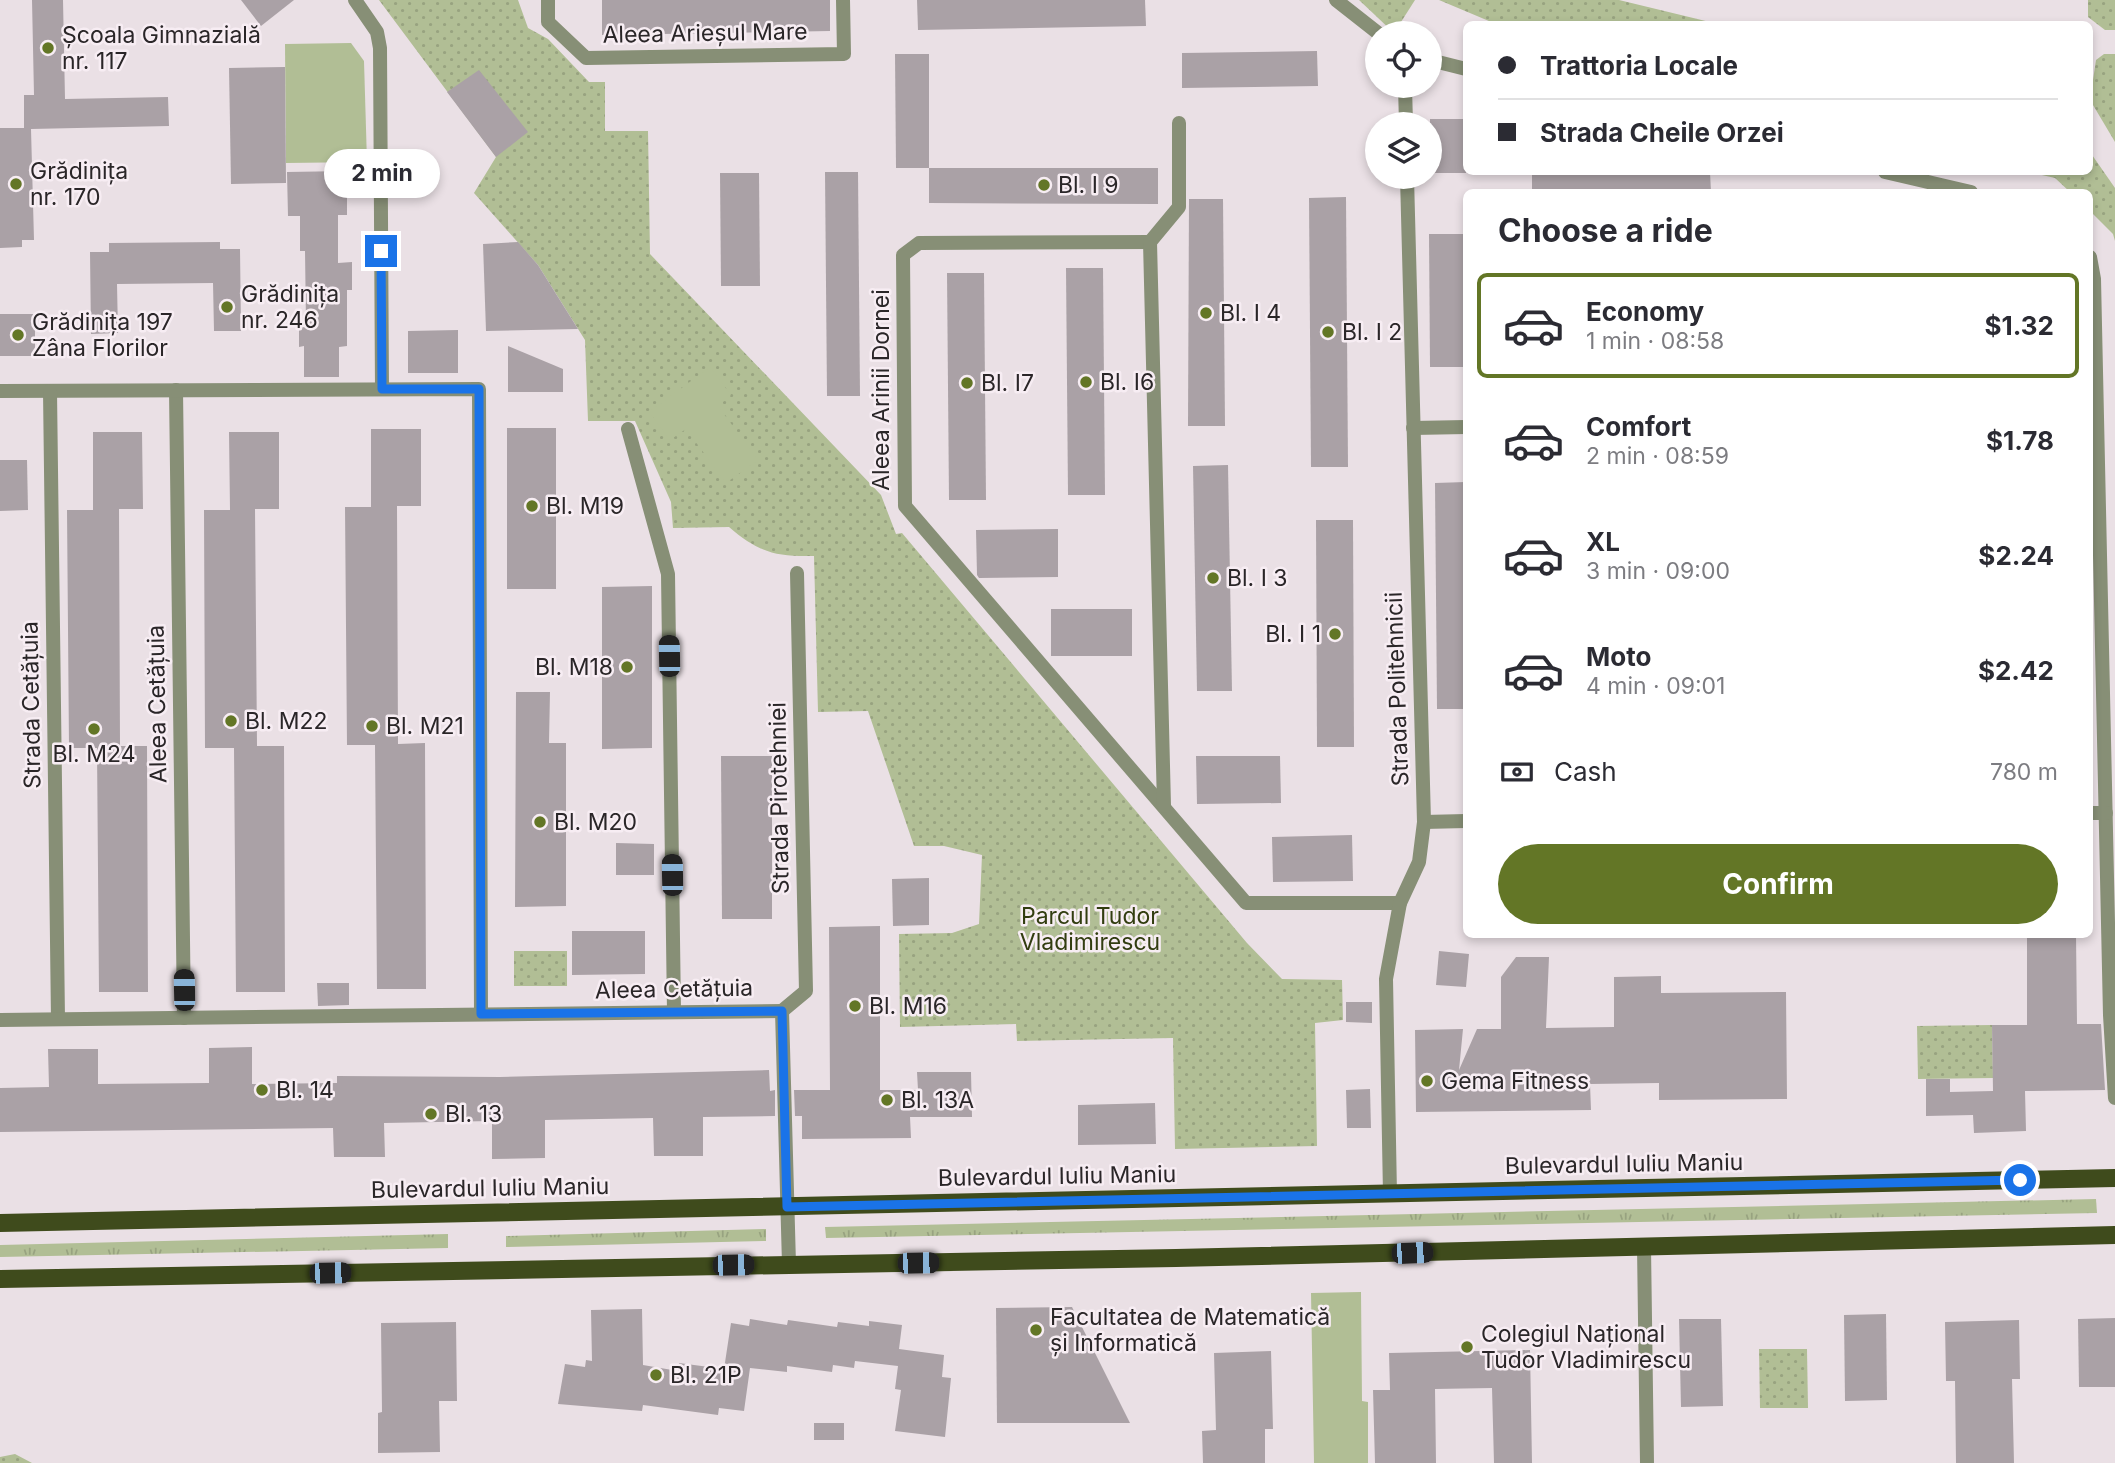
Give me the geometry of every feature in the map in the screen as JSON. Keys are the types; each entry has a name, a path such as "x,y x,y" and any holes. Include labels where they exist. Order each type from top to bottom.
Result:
{"main road":[{"name":"Bulevardul Iuliu Maniu","path":"0,1223 2115,1178"},
{"path":"0,1279 1644,1247 2115,1235"}],"street":[{"path":"355,0 377,32 380,48 382,389"},
{"name":"Aleea Arieșul Mare","path":"548,0 548,22 586,58 844,54 843,0"},
{"path":"1336,0 1365,23"},
{"path":"1442,63 1463,68"},
{"path":"1164,806 1150,242 1179,207 1179,123"},
{"path":"1898,175 1958,189"},
{"name":"Strada Politehnicii","path":"1390,1194 1386,979 1400,903 1419,862 1424,822 1407,189"},
{"name":"Aleea Arinii Dornei","path":"1150,242 919,243 910,247 903,255 905,506 1246,903 1400,903"},
{"path":"2093,274 2093,415 2115,1098"},
{"path":"0,391 479,389 481,1014"},
{"name":"Aleea Cetățuia","path":"176,390 184,1018"},
{"name":"Strada Cetățuia","path":"50,391 58,1019"},
{"path":"1413,428 1463,427"},
{"path":"628,429 668,574 674,1012"},
{"name":"Strada Pirotehniei","path":"782,1011 806,991 797,573"},
{"path":"2093,813 2106,813"},
{"path":"1424,822 1463,821"},
{"name":"Aleea Cetățuia","path":"0,1020 782,1011 789,1264"},
{"path":"1644,1247 1647,1463"}],"green space":[{"name":"Parcul Tudor Vladimirescu","path":"379,0 518,0 528,28 548,39 589,82 605,82 605,131 648,131 650,254 881,495 896,534 902,533 1247,943 1282,979 1342,980 1343,1020 1315,1023 1317,1146 1175,1149 1173,1038 1017,1041 1016,1024 900,1027 899,934 952,933 979,924 982,855 944,846 914,846 868,711 818,712 814,556 768,551 749,542 729,527 673,528 671,502 635,421 588,421 585,340 538,265 474,193 496,157"},
{"path":"1359,0 1415,0 1402,21 1381,21"},
{"path":"1439,0 1619,0 1706,21 1489,21"},
{"path":"2088,0 2115,0 2115,30 2105,30 2088,17"},
{"path":"351,43 364,61 367,162 286,163 285,44"},
{"path":"2104,54 2115,54 2115,142 2093,105 2096,60"},
{"path":"2093,156 2115,188 2115,241 2113,234 2093,214 2093,189 2067,189 2055,178 2042,175 2093,175"},
{"path":"710,367 731,395 718,406 758,460 726,483 686,429 670,440 649,412"},
{"path":"514,951 567,951 567,986 514,986"},
{"path":"1992,1025 1993,1078 1918,1079 1917,1026"},
{"path":"2096,1199 2097,1213 826,1238 825,1227"},
{"path":"766,1229 766,1241 506,1247 506,1236"},
{"path":"448,1234 448,1248 0,1257 0,1245"},
{"path":"1361,1292 1362,1401 1368,1402 1368,1463 1314,1463 1311,1293"},
{"path":"1759,1349 1807,1349 1808,1408 1760,1408"},
{"path":"15,1454 32,1463 0,1463 0,1457"}],"building":[{"name":"Școala Gimnazială nr. 117","path":"32,0 63,0 65,99 168,97 169,126 31,129 34,240 22,240 22,247 0,248 0,128 24,128 24,95 34,95"},
{"path":"241,0 294,0 261,26"},
{"path":"602,0 830,0 830,31 602,35"},
{"path":"917,0 1145,0 1146,26 918,30"},
{"path":"1317,51 1318,86 1182,88 1182,53"},
{"path":"895,54 929,54 929,168 896,168"},
{"path":"285,67 286,183 231,184 229,68"},
{"path":"479,70 528,132 496,157 447,92"},
{"path":"1442,119 1463,119 1463,173 1442,173"},
{"name":"Bl. I 9","path":"929,168 1158,168 1158,204 929,203"},
{"path":"347,171 347,215 338,215 338,263 352,262 352,290 347,290 347,346 339,347 339,377 304,377 304,346 299,347 299,322 306,322 305,251 300,251 300,216 288,216 287,172"},
{"path":"825,172 858,172 860,396 827,396"},
{"path":"720,173 759,173 760,286 721,286"},
{"path":"1532,175 1710,175 1711,189 1532,189"},
{"name":"Bl. I 2","path":"1346,197 1348,467 1311,467 1309,198"},
{"name":"Bl. I 4","path":"1189,199 1223,199 1225,426 1188,426"},
{"path":"1429,234 1463,234 1463,367 1430,367"},
{"name":"Grădinița nr. 246","path":"220,242 220,249 240,249 241,331 214,331 213,283 117,284 118,333 91,334 90,252 109,252 109,243"},
{"path":"518,242 538,265 578,329 486,331 483,244"},
{"name":"Bl. I6","path":"1066,268 1103,268 1105,495 1068,495"},
{"name":"Bl. I7","path":"947,273 984,273 986,500 949,500"},
{"name":"Grădinița 197 Zâna Florilor","path":"0,314 35,314 35,356 0,356"},
{"path":"458,330 458,373 408,373 408,331"},
{"path":"508,346 563,369 563,392 508,392"},
{"name":"Bl. M19","path":"507,428 556,428 556,589 507,589"},
{"name":"Bl. M21","path":"371,429 421,429 421,506 397,506 398,744 425,743 426,989 377,989 375,745 347,745 345,507 371,507"},
{"name":"Bl. M24","path":"93,432 142,432 143,509 119,509 120,746 147,746 148,992 99,992 97,748 69,748 67,510 93,510"},
{"name":"Bl. M22","path":"229,432 279,432 279,509 255,509 257,746 284,746 285,992 236,992 234,748 205,748 204,510 230,510"},
{"path":"0,460 27,460 28,510 0,511"},
{"name":"Bl. I 3","path":"1228,465 1232,691 1197,691 1193,466"},
{"path":"1463,482 1463,709 1437,709 1435,483"},
{"name":"Bl. I 1","path":"1316,520 1353,520 1354,747 1317,747"},
{"path":"1058,529 1058,577 979,578 977,575 976,530"},
{"name":"Bl. M18","path":"652,586 652,748 602,749 602,587"},
{"path":"1051,609 1132,609 1132,656 1051,656"},
{"name":"Bl. M20","path":"516,692 550,692 549,743 566,743 566,906 515,907"},
{"path":"721,756 772,756 772,919 722,919"},
{"path":"1196,756 1280,756 1281,803 1197,804"},
{"path":"1352,835 1353,881 1273,882 1272,837"},
{"path":"616,843 654,844 654,875 616,875"},
{"path":"929,878 929,925 893,926 892,879"},
{"path":"880,926 880,1090 918,1090 917,1072 971,1072 972,1117 910,1117 911,1138 802,1139 802,1116 795,1116 794,1090 830,1090 829,927"},
{"path":"572,931 645,931 645,974 572,975"},
{"path":"2027,938 2076,938 2077,1024 2101,1024 2105,1090 2025,1091 2026,1131 1974,1133 1973,1115 1926,1116 1926,1079 1950,1079 1950,1092 1993,1091 1992,1025 2027,1025"},
{"path":"1439,951 1469,954 1466,987 1436,985"},
{"path":"1516,957 1549,957 1546,1028 1614,1027 1614,977 1661,976 1661,993 1786,992 1787,1099 1659,1100 1659,1083 1590,1084 1591,1110 1416,1112 1415,1030 1463,1029 1459,1070 1477,1029 1501,1029 1501,977"},
{"path":"317,983 349,983 349,1005 318,1006"},
{"path":"1346,1002 1372,1002 1372,1023 1346,1022"},
{"path":"252,1047 252,1084 337,1083 337,1076 500,1077 769,1070 770,1091 775,1090 775,1116 703,1117 703,1156 654,1156 653,1118 545,1120 545,1158 492,1159 492,1121 384,1123 385,1157 334,1157 333,1128 0,1132 0,1088 49,1087 48,1049 98,1049 98,1084 209,1083 209,1048"},
{"path":"1370,1089 1371,1128 1347,1128 1346,1090"},
{"path":"1155,1103 1156,1144 1078,1145 1078,1105"},
{"path":"1072,1307 1130,1423 997,1423 996,1308"},
{"name":"Bl. 21P","path":"642,1309 643,1365 678,1371 679,1363 724,1369 731,1323 749,1326 750,1319 787,1325 788,1320 837,1327 838,1322 869,1326 869,1321 902,1325 899,1349 944,1355 942,1377 951,1378 945,1437 895,1431 901,1390 895,1389 898,1366 855,1361 854,1368 833,1365 832,1372 787,1366 787,1372 750,1368 744,1411 719,1408 718,1415 643,1405 642,1411 558,1404 565,1364 585,1367 586,1360 592,1361 591,1310"},
{"path":"1886,1314 1887,1400 1845,1401 1844,1315"},
{"path":"2115,1318 2115,1387 2079,1387 2078,1319"},
{"path":"1679,1319 1721,1319 1723,1406 1681,1407"},
{"path":"2019,1320 2020,1379 2012,1379 2014,1463 1956,1463 1955,1381 1946,1381 1945,1322"},
{"path":"456,1322 457,1401 439,1401 440,1452 378,1453 378,1413 382,1412 381,1323"},
{"path":"1530,1350 1532,1463 1494,1463 1492,1388 1435,1389 1436,1463 1375,1463 1373,1390 1390,1390 1389,1353"},
{"path":"1271,1351 1273,1429 1265,1429 1265,1463 1203,1463 1202,1431 1216,1430 1214,1353"},
{"path":"814,1423 844,1423 844,1440 814,1440"}],"place":[{"name":"Școala Gimnazială nr. 117","path":"48,48"},
{"name":"Grădinița nr. 170","path":"16,184"},
{"name":"Bl. I 9","path":"1044,185"},
{"name":"Grădinița nr. 246","path":"227,307"},
{"name":"Bl. I 4","path":"1206,313"},
{"name":"Bl. I 2","path":"1328,332"},
{"name":"Grădinița 197 Zâna Florilor","path":"18,335"},
{"name":"Bl. I6","path":"1086,382"},
{"name":"Bl. I7","path":"967,383"},
{"name":"Bl. M19","path":"532,506"},
{"name":"Bl. I 3","path":"1213,578"},
{"name":"Bl. I 1","path":"1335,634"},
{"name":"Bl. M18","path":"627,667"},
{"name":"Bl. M22","path":"231,721"},
{"name":"Bl. M21","path":"372,726"},
{"name":"Bl. M24","path":"94,729"},
{"name":"Bl. M20","path":"540,822"},
{"name":"Bl. M16","path":"855,1006"},
{"name":"Gema Fitness","path":"1427,1081"},
{"name":"Bl. 14","path":"262,1090"},
{"name":"Bl. 13A","path":"887,1100"},
{"name":"Bl. 13","path":"431,1114"},
{"name":"Facultatea de Matematică și Informatică","path":"1036,1330"},
{"name":"Colegiul Național Tudor Vladimirescu","path":"1467,1347"},
{"name":"Bl. 21P","path":"656,1375"}],"route":[{"path":"381,251 382,389 479,389 481,1014 782,1011 787,1207 2020,1180"}]}
